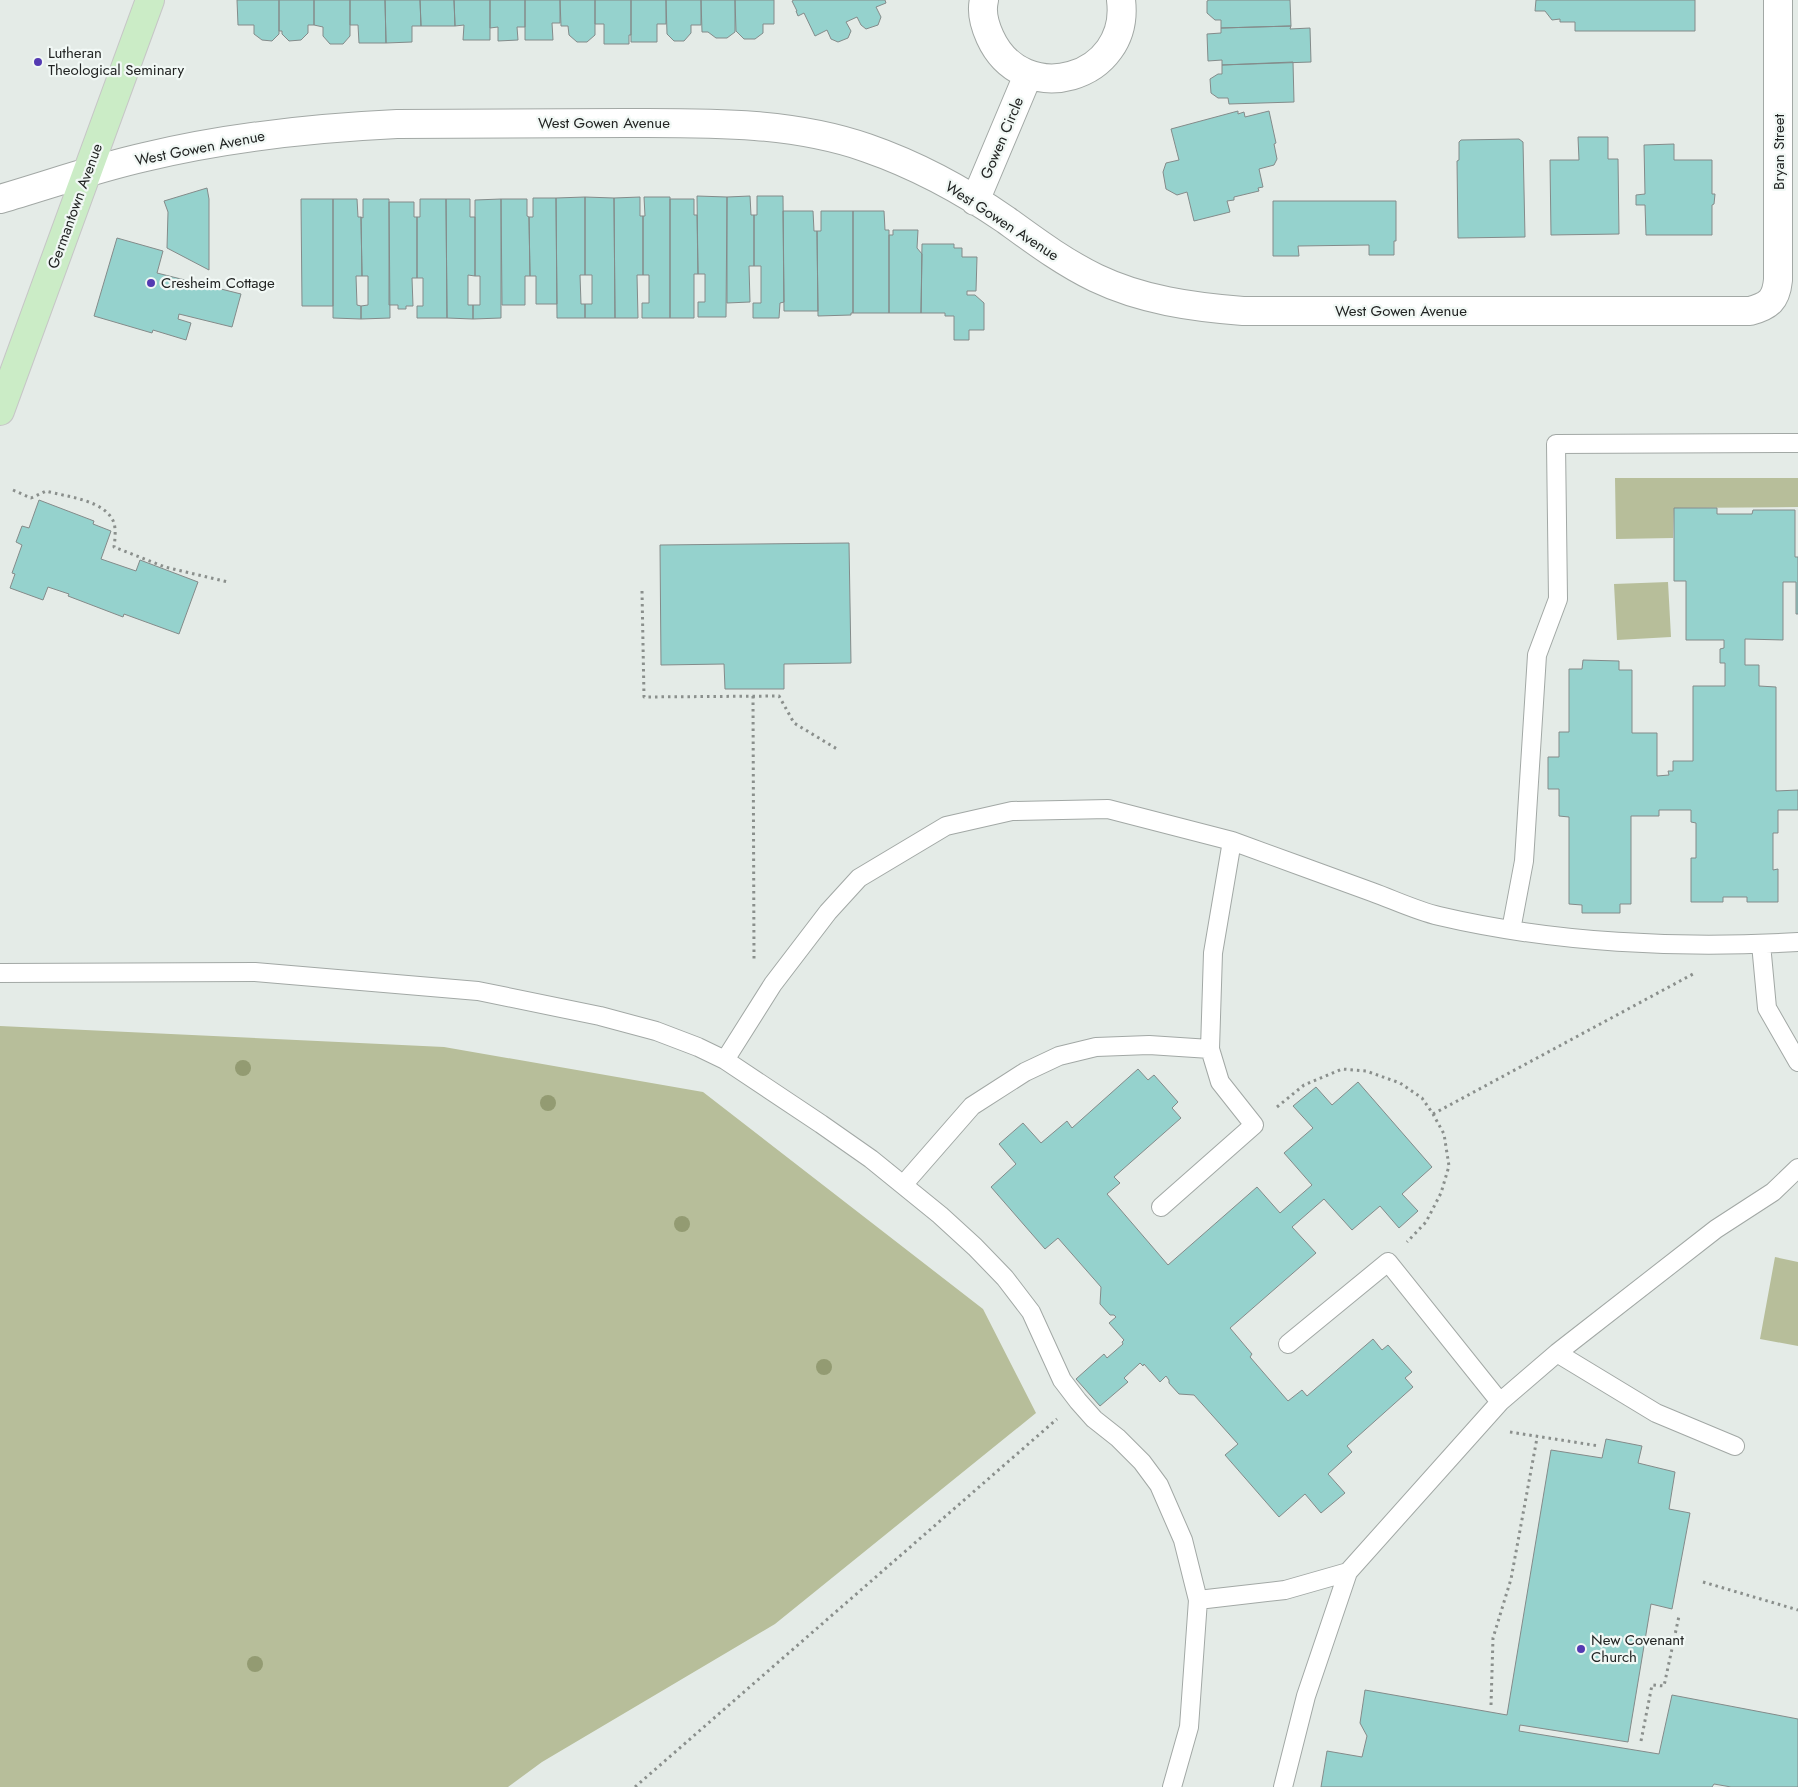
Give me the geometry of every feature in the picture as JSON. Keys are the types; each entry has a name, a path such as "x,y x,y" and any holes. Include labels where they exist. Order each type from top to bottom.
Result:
{"main road":[{"name":"Germantown Avenue","path":"0,411 150,0"}],"street":[{"path":"984,0 986,28 995,47 1009,64 1028,74 1049,79 1072,77 1091,68 1108,53 1118,34 1123,13 1122,0"},
{"name":"Bryan Street","path":"1770,302 1776,292 1779,234 1778,0"},
{"name":"Gowen Circle","path":"975,201 1028,74"},
{"name":"West Gowen Avenue","path":"0,200 87,172 192,146 284,132 341,126 406,124 741,124 823,136 866,148 912,167 975,201 1005,219 1065,262 1098,278 1128,291 1156,299 1203,308 1243,311 1750,311 1761,308 1770,302"}],"lane":[{"path":"1511,930 1524,861 1537,655 1558,599 1556,444 1798,443"},
{"path":"725,1060 773,984 828,912 859,878 946,826 1012,811 1108,809 1232,841 1438,916 1511,930 1577,939 1731,944 1798,942"},
{"path":"1161,1207 1254,1125 1220,1082 1210,1049 1213,953 1232,841"},
{"path":"1761,944 1767,1008 1798,1062"},
{"path":"0,973 255,972 478,992 600,1016 656,1031 698,1047 725,1060 821,1124 871,1159 947,1221 1005,1278 1031,1312 1062,1380 1094,1419 1118,1438 1142,1462 1159,1485 1183,1540 1198,1600 1189,1727 1172,1787"},
{"path":"903,1185 972,1106 1026,1072 1059,1056 1096,1047 1149,1045 1210,1049"},
{"path":"1283,1787 1306,1696 1348,1572 1500,1402 1557,1353 1716,1229 1773,1192 1798,1168"},
{"path":"1288,1344 1388,1262 1500,1402"},
{"path":"1557,1353 1656,1413 1735,1446"},
{"path":"1198,1600 1285,1590 1348,1572"}],"path":[{"path":"13,490 31,498 46,491 99,505 109,513 115,525 114,547 165,567 228,582"},
{"path":"642,591 644,697 779,696 794,722 837,748"},
{"path":"753,696 754,1012"},
{"path":"1433,1114 1687,978 1731,944"},
{"path":"1254,1125 1304,1085 1342,1069 1366,1071 1400,1083 1422,1098 1444,1134 1449,1166 1441,1193 1426,1222 1388,1262"},
{"path":"635,1787 1057,1419"},
{"path":"1478,1426 1537,1438 1599,1446"},
{"path":"1491,1705 1493,1638 1511,1579 1537,1438"},
{"path":"1703,1582 1798,1610"},
{"path":"1641,1742 1652,1684 1664,1686 1679,1616"}],"green space":[{"path":"1615,478 1798,478 1798,507 1674,508 1673,538 1616,539"},
{"path":"1668,582 1671,637 1617,640 1614,584"},
{"path":"0,1026 444,1047 703,1092 983,1309 1036,1413 775,1624 542,1762 508,1787 0,1787"},
{"path":"1775,1257 1798,1262 1798,1346 1760,1339"}],"building":[{"path":"237,0 279,0 279,34 272,41 262,40 254,34 254,25 238,25"},
{"path":"279,0 314,0 314,25 308,25 308,33 301,40 289,41 282,34 282,31 279,31"},
{"path":"314,0 350,0 350,36 343,44 330,44 323,36 323,27 314,25"},
{"path":"350,0 385,0 386,43 359,43 358,25 350,25"},
{"path":"385,0 420,0 421,26 412,26 412,42 386,43"},
{"path":"420,0 454,0 455,26 421,26"},
{"path":"454,0 490,0 490,40 463,40 464,25 455,26"},
{"path":"490,0 525,0 525,27 517,27 518,40 498,41 498,27 490,28"},
{"path":"525,0 560,0 560,23 552,23 553,40 525,40"},
{"path":"560,0 595,0 595,35 587,42 577,42 569,35 568,26 561,26"},
{"path":"595,0 631,0 631,35 629,35 629,44 604,44 604,24 595,24"},
{"path":"631,0 666,0 666,24 657,24 657,42 631,42"},
{"path":"666,0 701,0 701,25 691,25 691,33 684,41 674,41 667,34"},
{"path":"701,0 735,0 735,32 727,38 716,38 708,32 702,32"},
{"path":"735,0 774,0 774,24 763,24 763,33 755,39 744,39 736,31"},
{"path":"885,0 886,3 876,7 881,17 878,25 866,29 861,25 857,17 846,22 851,31 848,38 838,42 831,39 827,30 815,36 804,13 798,16 792,1"},
{"path":"1290,0 1291,26 1221,28 1221,20 1215,20 1207,13 1207,1"},
{"path":"1536,0 1695,0 1695,31 1575,31 1575,22 1560,22 1560,19 1552,20 1545,11 1535,11"},
{"path":"1291,26 1290,29 1310,28 1311,62 1222,65 1222,60 1208,61 1207,34 1221,33 1221,28"},
{"path":"1293,62 1294,102 1229,104 1228,98 1218,98 1211,93 1210,79 1218,74 1222,74 1222,65"},
{"path":"1238,111 1238,114 1244,112 1245,117 1269,111 1276,143 1274,144 1277,159 1274,165 1259,169 1263,187 1258,188 1259,191 1234,197 1234,200 1227,201 1230,212 1194,221 1187,192 1177,195 1166,189 1163,172 1166,163 1179,160 1171,129"},
{"path":"1578,137 1608,137 1608,159 1618,159 1619,234 1551,235 1550,160 1579,160"},
{"path":"1519,139 1523,142 1525,237 1458,238 1457,161 1459,160 1459,142 1461,140"},
{"path":"1674,144 1674,160 1712,160 1712,194 1715,194 1714,204 1712,205 1712,235 1646,235 1645,205 1636,205 1636,195 1645,194 1644,145"},
{"path":"207,188 209,199 209,270 167,248 168,212 164,201"},
{"path":"697,196 727,197 726,317 698,317 698,302 705,302 705,274 698,274"},
{"path":"750,196 751,215 754,215 754,266 749,266 750,302 727,303 727,197"},
{"path":"757,196 783,196 784,302 780,303 779,318 753,318 753,303 761,303 761,266 754,266 754,215 757,215"},
{"path":"585,197 585,275 580,275 581,304 585,304 585,318 557,318 556,198"},
{"path":"585,197 614,198 615,318 585,318 585,304 592,304 592,275 585,275"},
{"path":"640,197 640,216 643,216 643,275 637,275 638,318 615,318 614,198"},
{"path":"644,197 670,197 670,318 642,318 642,303 649,303 649,275 643,275"},
{"path":"533,198 556,198 557,304 536,304 536,276 530,276 529,217 533,217"},
{"path":"301,199 333,199 333,306 302,306"},
{"path":"333,199 357,199 358,217 361,217 362,276 356,276 357,305 361,306 361,319 333,318"},
{"path":"363,199 389,199 390,318 361,319 361,306 368,305 368,276 362,276 361,217 363,218"},
{"path":"420,199 446,199 447,318 417,318 417,306 423,306 423,278 417,278 417,217 420,217"},
{"path":"446,199 470,199 470,217 475,217 475,276 468,275 468,305 473,305 473,319 447,318"},
{"path":"501,199 501,318 473,319 473,305 480,305 480,276 475,276 475,200"},
{"path":"501,199 527,199 530,276 525,276 525,305 502,305"},
{"path":"670,199 694,199 694,215 697,215 698,274 694,274 694,318 670,318"},
{"path":"1273,201 1396,201 1394,255 1369,255 1369,245 1298,246 1299,256 1273,256"},
{"path":"389,202 414,202 414,217 417,217 417,278 412,278 413,306 406,306 406,309 398,309 398,305 389,305"},
{"path":"783,211 813,211 814,231 817,231 818,311 784,311"},
{"path":"821,211 853,211 853,313 851,315 818,316 817,231 821,231"},
{"path":"853,211 884,211 885,230 889,230 889,313 853,313"},
{"path":"893,230 918,230 917,248 922,254 921,313 889,313 889,235 893,235"},
{"name":"Cresheim Cottage","path":"117,238 163,251 157,273 241,294 232,327 179,314 178,319 191,323 186,340 153,330 152,333 94,316"},
{"path":"922,244 954,244 954,248 962,248 962,257 977,257 976,291 967,291 967,295 975,295 984,303 984,330 969,330 969,340 954,340 954,316 945,316 945,313 921,313"},
{"path":"39,500 94,521 93,524 111,531 101,559 136,571 140,560 198,582 179,634 124,614 123,617 48,587 43,600 10,588 15,574 12,573 22,545 16,542 22,526 29,528"},
{"path":"1674,508 1717,508 1717,514 1752,514 1753,510 1795,510 1795,557 1798,557 1798,614 1796,614 1796,582 1783,582 1783,640 1745,639 1745,665 1759,665 1759,686 1776,687 1776,791 1798,790 1798,810 1778,810 1778,833 1773,833 1773,870 1778,869 1778,902 1747,902 1747,897 1723,897 1723,902 1691,902 1691,858 1696,858 1696,823 1691,822 1691,810 1659,810 1659,816 1631,816 1631,904 1620,904 1620,913 1582,913 1582,905 1569,904 1569,817 1559,816 1559,789 1548,789 1548,757 1559,757 1559,732 1569,732 1569,669 1582,669 1583,660 1619,661 1619,670 1632,670 1632,733 1657,733 1657,776 1669,775 1668,771 1673,771 1673,761 1693,761 1693,686 1725,686 1725,663 1720,663 1720,649 1724,648 1724,640 1686,640 1686,581 1674,581"},
{"path":"849,543 851,663 784,664 784,689 725,689 724,664 661,665 660,545"},
{"path":"1138,1069 1148,1080 1154,1075 1178,1102 1172,1108 1181,1118 1114,1177 1120,1183 1107,1194 1168,1265 1257,1187 1280,1213 1312,1185 1284,1153 1313,1128 1293,1106 1316,1087 1332,1105 1358,1082 1432,1167 1402,1194 1418,1211 1399,1228 1380,1206 1352,1230 1324,1199 1292,1227 1316,1253 1230,1328 1252,1354 1250,1357 1288,1401 1302,1390 1307,1396 1373,1339 1382,1350 1388,1345 1412,1372 1405,1378 1413,1387 1347,1446 1352,1452 1328,1474 1345,1493 1321,1513 1305,1494 1279,1517 1225,1455 1238,1444 1194,1395 1179,1394 1169,1383 1166,1376 1160,1382 1144,1364 1143,1366 1140,1363 1124,1378 1128,1382 1100,1406 1076,1379 1104,1354 1107,1358 1123,1344 1124,1340 1109,1323 1116,1317 1110,1315 1100,1304 1101,1287 1058,1238 1045,1249 991,1187 1016,1164 999,1144 1023,1123 1041,1143 1067,1121 1072,1128"},
{"name":"New Covenant Church","path":"1606,1439 1642,1446 1638,1463 1675,1472 1669,1509 1690,1513 1672,1609 1651,1604 1628,1742 1520,1725 1519,1731 1659,1754 1672,1695 1798,1719 1798,1787 1731,1787 1714,1784 1712,1787 1321,1787 1327,1751 1362,1757 1367,1736 1360,1723 1365,1690 1507,1715 1551,1450 1602,1458"}],"place":[{"name":"Lutheran Theological Seminary","path":"38,62"},
{"name":"Cresheim Cottage","path":"151,283"},
{"name":"New Covenant Church","path":"1581,1649"}]}
